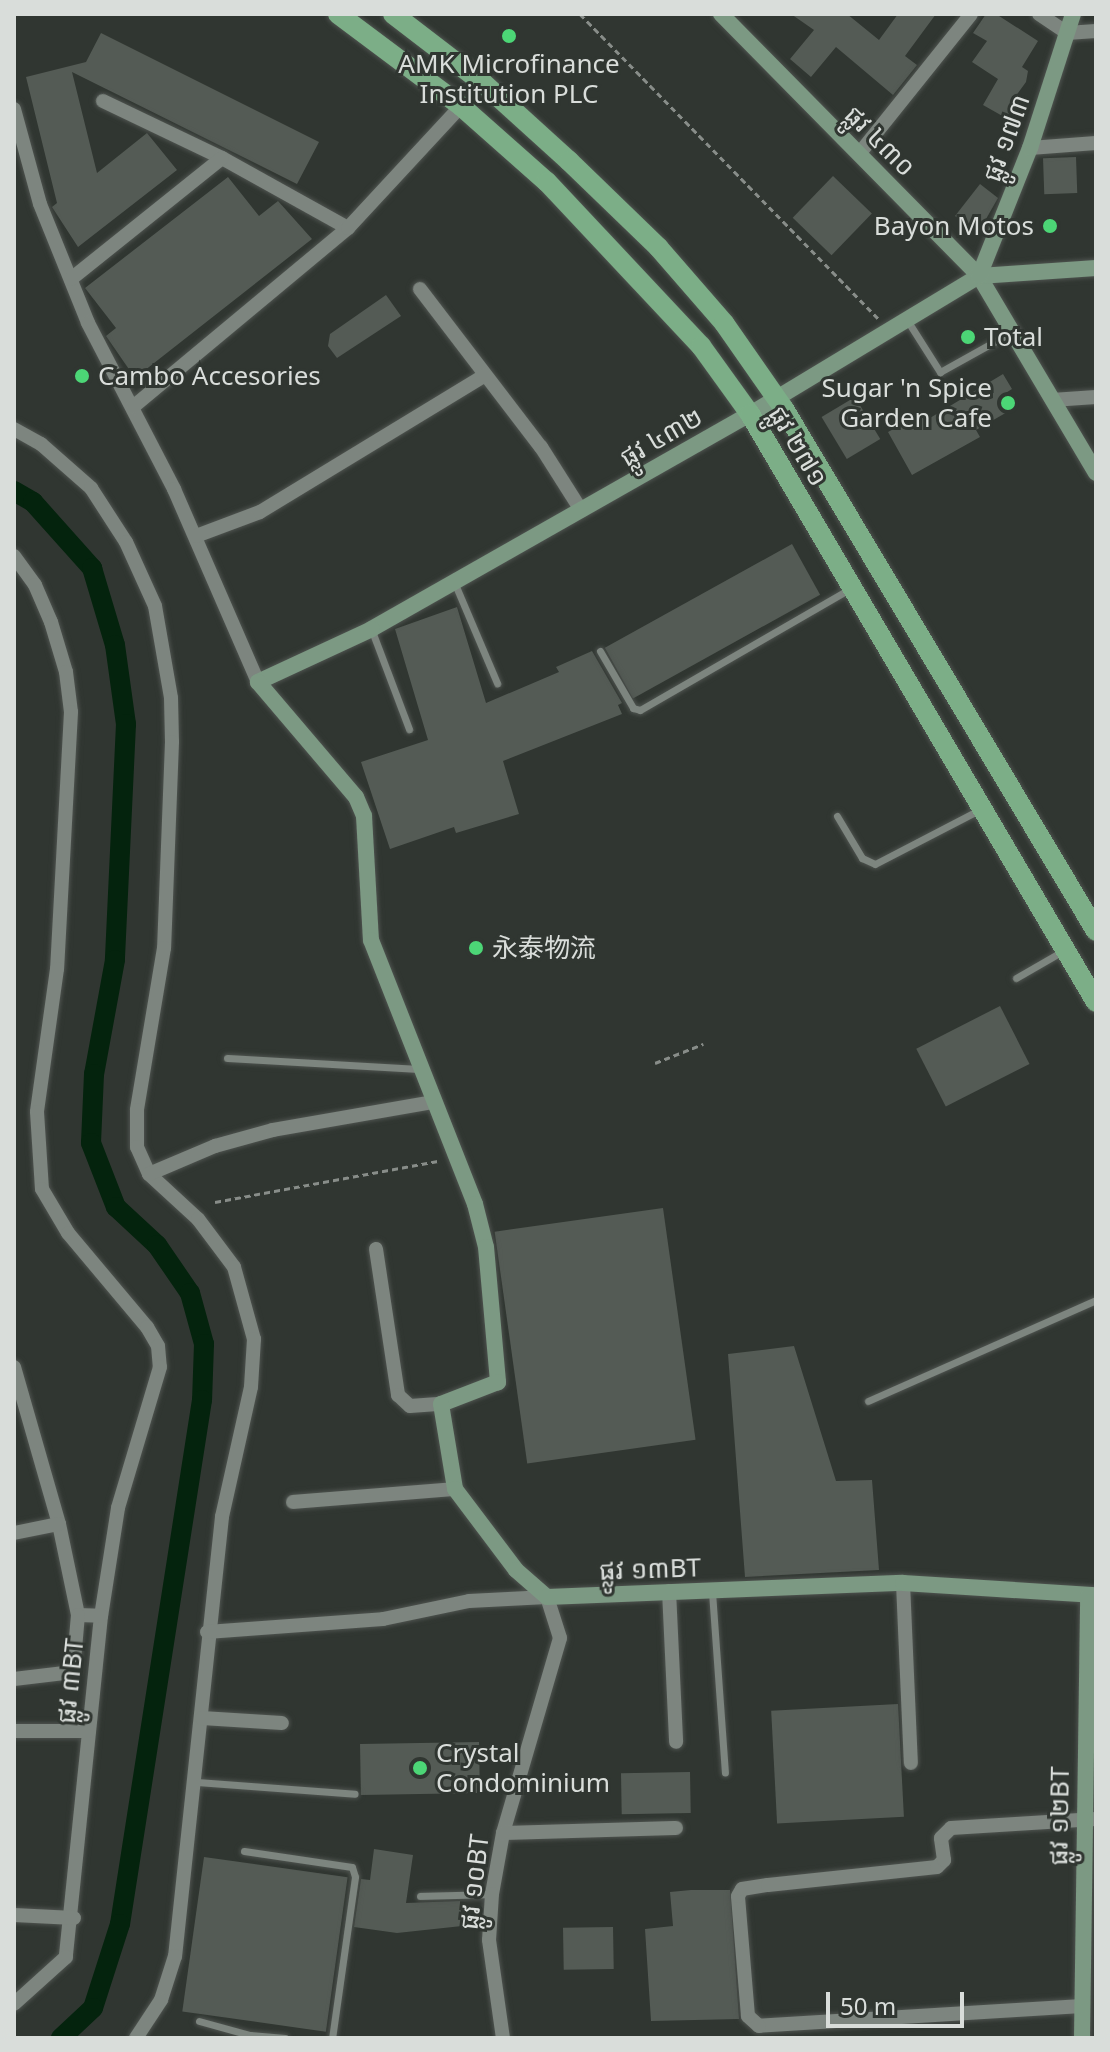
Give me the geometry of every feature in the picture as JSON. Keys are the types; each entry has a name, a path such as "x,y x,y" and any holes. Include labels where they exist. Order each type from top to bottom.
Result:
{"main road":[{"name":"ផ្លូវ ២៧១","path":"338,14 461,106 630,266 701,346 750,414 1096,1002"},
{"name":"ផ្លូវ ២៧១","path":"393,14 483,83 658,247 724,323 777,397 1096,931"}],"street":[{"path":"859,154 971,14"},
{"path":"1039,14 1067,33 1096,31"},
{"name":"ផ្លូវ ១៧៣","path":"979,276 1030,148 1073,14"},
{"name":"ផ្លូវ ៤៣០","path":"728,17 979,276 1096,473"},
{"path":"103,101 222,158 348,228"},
{"path":"133,407 348,228 461,106"},
{"path":"14,109 20,153 88,323 196,536 258,682 356,797 364,816 371,940 456,1157 486,1247 498,1382 441,1404 410,1406 398,1395 376,1249"},
{"path":"1030,148 1096,143"},
{"path":"71,279 222,158"},
{"name":"ផ្លូវ ៤៣២","path":"258,682 372,629 750,414 979,276 1096,268"},
{"path":"420,289 581,510"},
{"path":"196,536 260,512 485,375"},
{"path":"1052,400 1096,397"},
{"path":"14,429 41,444 91,488 126,542 155,606 163,647 172,742 164,948 137,1110 137,1147 149,1174 198,1219 234,1267 254,1339 251,1387 222,1517 207,1632 197,1782 175,1956 161,2000 136,2038"},
{"path":"14,556 35,585 51,622 66,672 71,712 57,969 37,1112 42,1189 68,1233 147,1327 158,1346 160,1367 118,1508 101,1616"},
{"path":"149,1174 215,1146 273,1130 433,1102"},
{"name":"ផ្លូវ ៣BT","path":"14,1367 59,1524 78,1615 101,1616 74,1918 66,1957 14,2004"},
{"path":"441,1404 455,1489 516,1570 547,1597"},
{"path":"293,1502 455,1489"},
{"path":"14,1533 59,1524"},
{"path":"903,1583 911,1763"},
{"name":"ផ្លូវ ១៣BT","path":"207,1632 383,1619 469,1601 669,1591 903,1583 1092,1595"},
{"path":"669,1591 676,1742"},
{"name":"ផ្លូវ ១២BT","path":"1082,2038 1092,1595"},
{"name":"ផ្លូវ ១០BT","path":"503,2038 489,1940 492,1894 503,1833 560,1638 547,1597"},
{"path":"14,1679 73,1672 78,1615"},
{"path":"202,1718 282,1723"},
{"path":"14,1731 89,1731"},
{"path":"1082,2006 759,2026 748,2016 738,1896 742,1889 768,1885 937,1867 944,1860 945,1829 1089,1819"},
{"path":"503,1833 676,1828"},
{"path":"14,1915 74,1918"}],"lane":[{"path":"907,320 940,372 1012,332"},
{"path":"454,582 497,683"},
{"path":"600,651 633,708 640,710 851,588"},
{"path":"372,629 409,729"},
{"path":"837,816 862,858 875,864 981,808"},
{"path":"1016,978 1065,950"},
{"path":"227,1058 420,1069"},
{"path":"868,1401 1096,1300"},
{"path":"712,1590 725,1773"},
{"path":"197,1782 355,1794"},
{"path":"244,1851 352,1867 355,1877 332,2038"},
{"path":"420,1896 492,1894"},
{"path":"199,2021 250,2037 285,2038"}],"path":[{"path":"580,14 890,330"},
{"path":"655,1063 703,1044"},
{"path":"215,1202 456,1157"}],"building":[{"path":"791,14 847,14 879,40 898,14 936,14 905,56 917,65 893,95 836,47 811,77 790,59 814,30"},
{"path":"986,14 996,14 1038,41 1022,67 1028,71 1026,82 1015,97 1024,102 1013,122 983,105 998,79 972,62 987,41 973,33"},
{"path":"101,33 319,142 297,184 72,72 97,173 147,133 177,170 78,247 52,207 57,203 26,77 86,62"},
{"path":"1076,157 1077,193 1044,194 1043,158"},
{"path":"833,176 872,214 832,255 793,218"},
{"path":"228,177 259,216 278,201 312,239 135,378 106,336 116,328 85,288"},
{"path":"980,184 998,198 978,233 955,216"},
{"path":"386,295 401,316 337,358 328,346 330,334"},
{"path":"1003,374 1012,389 1004,394 1009,411 976,430 980,437 912,475 888,432 921,414 925,421"},
{"path":"855,397 880,439 847,459 822,417"},
{"path":"792,544 820,595 633,698 605,648"},
{"path":"457,607 486,703 559,672 556,667 592,651 622,703 618,705 622,714 503,761 519,814 456,833 454,827 390,849 361,762 428,740 395,629"},
{"path":"1000,1006 1030,1064 946,1107 916,1049"},
{"path":"663,1208 696,1440 527,1463 495,1232"},
{"path":"794,1346 836,1481 872,1480 879,1570 745,1577 728,1354"},
{"path":"898,1704 904,1817 777,1823 771,1711"},
{"name":"Crystal Condominium","path":"479,1742 480,1793 361,1795 360,1744"},
{"path":"690,1772 691,1813 622,1814 621,1773"},
{"path":"374,1849 413,1855 406,1903 460,1901 462,1926 397,1933 354,1927 361,1879 370,1880"},
{"path":"204,1857 348,1877 326,2032 182,2011"},
{"path":"730,1890 739,2019 651,2021 645,1929 673,1926 670,1892"},
{"path":"613,1927 614,1969 564,1970 563,1928"}],"waterway":[{"path":"14,491 33,502 92,568 115,645 126,724 115,960 94,1074 91,1143 116,1207 157,1245 190,1293 204,1344 202,1400 120,1924 93,2008 61,2038"}],"place":[{"name":"AMK Microfinance Institution PLC","path":"509,36"},
{"name":"Bayon Motos","path":"1050,226"},
{"name":"Total","path":"968,337"},
{"name":"Cambo Accesories","path":"82,376"},
{"name":"Sugar 'n Spice Garden Cafe","path":"1008,403"},
{"name":"永泰物流","path":"476,948"},
{"name":"Crystal Condominium","path":"420,1768"}]}
